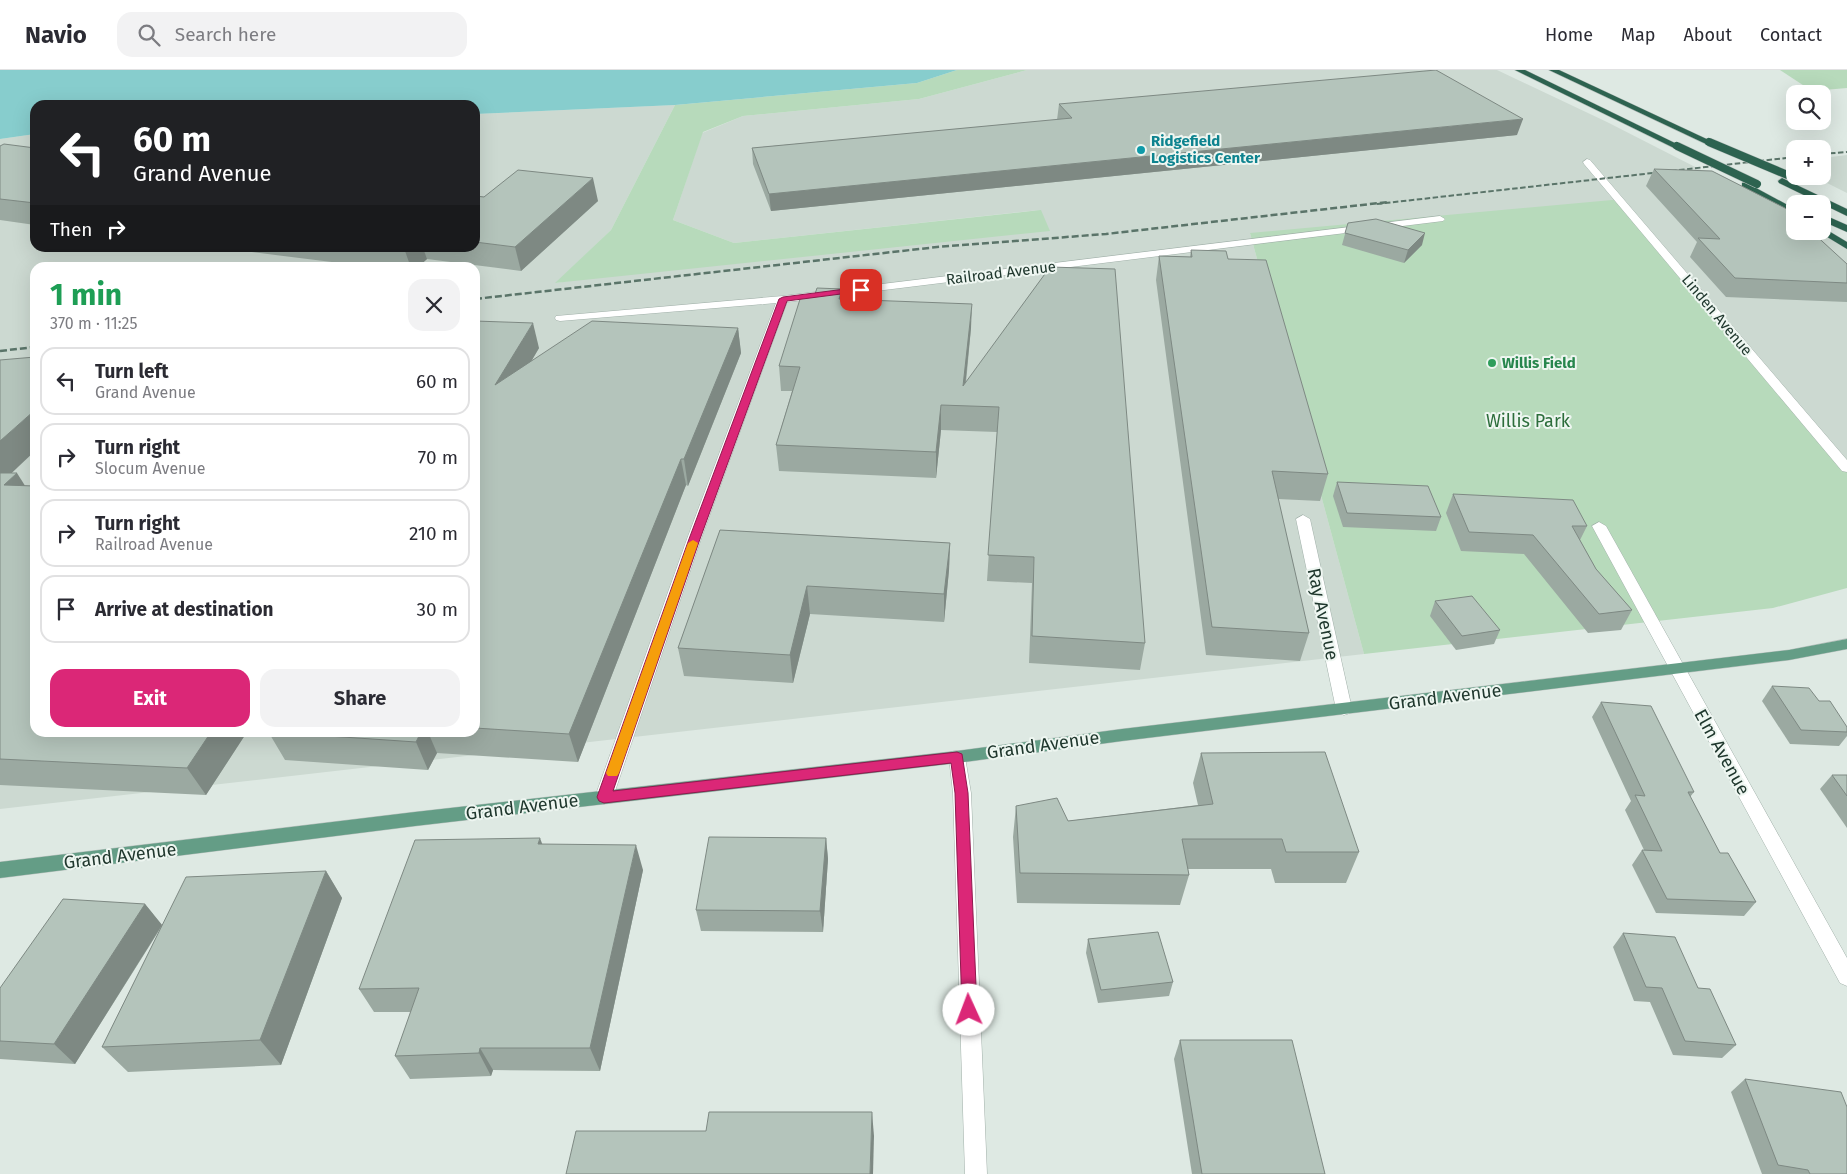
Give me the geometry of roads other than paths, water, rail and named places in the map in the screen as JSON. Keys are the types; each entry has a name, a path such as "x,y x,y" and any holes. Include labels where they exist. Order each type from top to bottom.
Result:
{"highway":[{"path":"1519,70 1786,199"},
{"path":"1553,70 1847,203"},
{"path":"1709,142 1847,214"},
{"path":"1677,146 1786,208"},
{"path":"1831,221 1847,229"},
{"path":"1831,236 1847,246"}],"main road":[{"name":"Grand Avenue","path":"0,870 604,797 957,757 1122,735 1780,656 1847,644"}],"street":[{"name":"Linden Avenue","path":"1587,162 1847,468"},
{"name":"Railroad Avenue","path":"560,318 783,299 1440,220"},
{"path":"604,797 694,539 783,299"},
{"name":"Ray Avenue","path":"1303,519 1344,709"},
{"name":"Elm Avenue","path":"1599,526 1847,977"},
{"path":"957,757 962,793 976,1174"}],"water":[{"path":"0,70 957,70 917,83 675,105 480,114 480,100 30,100 30,135 0,139"}],"railway":[{"path":"1831,153 1847,152"},
{"path":"1377,204 1786,158"},
{"path":"480,298 937,247 1106,234 1388,202"},
{"path":"0,351 30,348"}],"place":[{"name":"Ridgefield Logistics Center","path":"1141,150"},
{"name":"Willis Field","path":"1492,363"}],"park label":[{"name":"Willis Park","path":"1528,421"}]}
